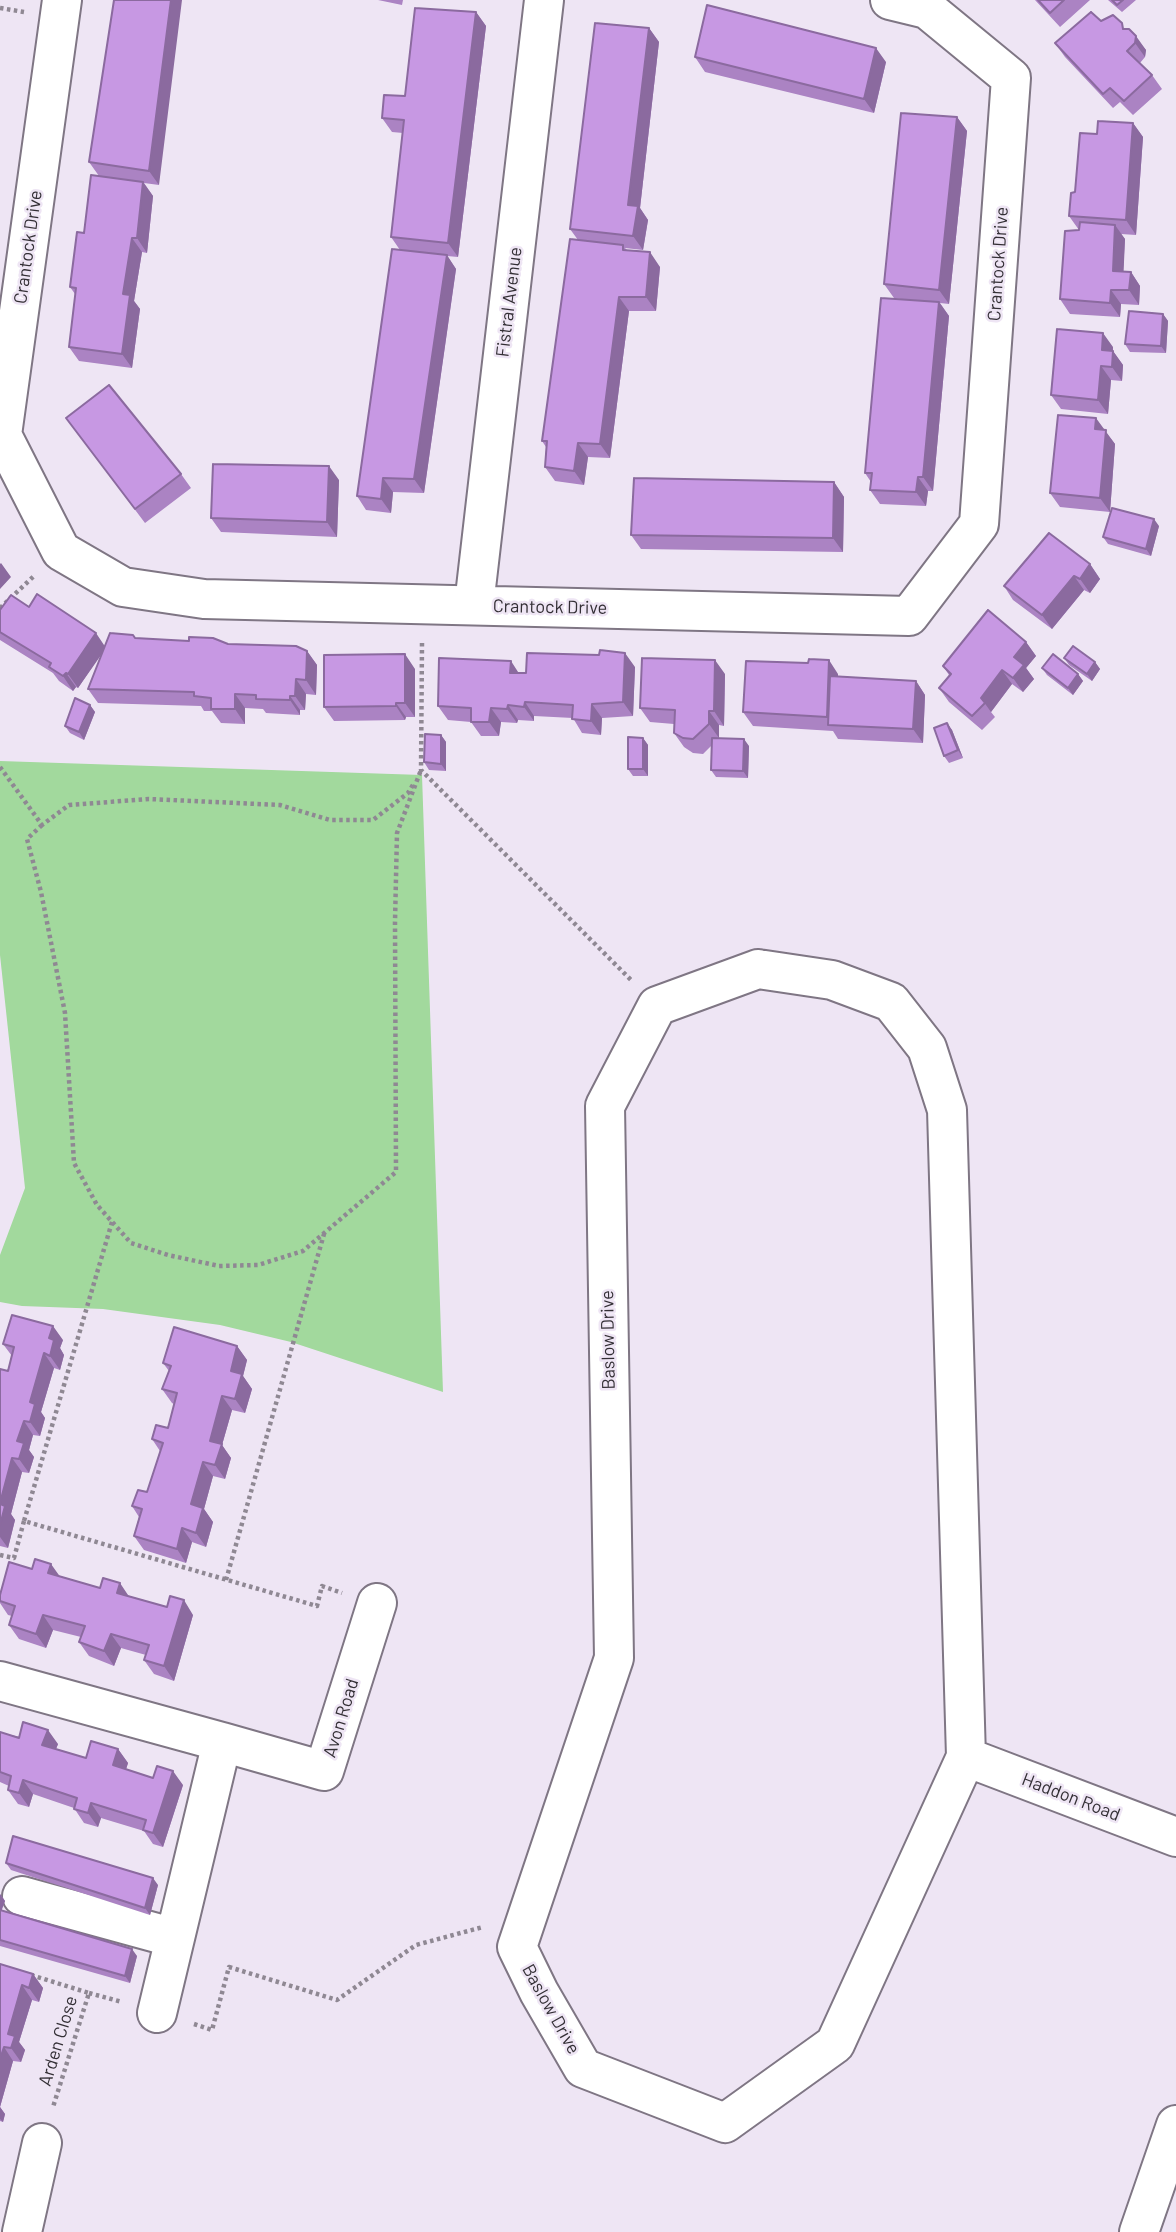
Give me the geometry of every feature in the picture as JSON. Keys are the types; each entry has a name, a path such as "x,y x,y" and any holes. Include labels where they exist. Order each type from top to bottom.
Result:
{"street":[{"name":"Crantock Drive","path":"62,0 2,435 61,551 123,587 204,598 909,616 979,524 1011,78 927,9 890,0"},
{"name":"Fistral Avenue","path":"474,605 544,0"},
{"name":"Baslow Drive","path":"758,970 832,980 891,1002 927,1048 947,1110 966,1757 835,2044 725,2123 583,2068 539,1992 517,1947 614,1658 605,1106 657,1006 758,970"},
{"name":"Avon Road","path":"0,1681 324,1771 377,1603"},
{"path":"157,2013 222,1742"},
{"name":"Haddon Road","path":"966,1757 1176,1837"},
{"path":"22,1896 175,1938"},
{"path":"1139,2232 1176,2125"},
{"path":"22,2232 42,2143"}],"path":[{"path":"0,608 61,551"},
{"path":"421,770 408,793 373,820 330,820 280,805 149,799 69,804 27,839 41,892 65,1013 74,1163 97,1205 131,1244 219,1266 258,1265 303,1251 396,1172 397,833 421,770 422,604"},
{"path":"0,767 43,825"},
{"path":"421,770 657,1006"},
{"path":"0,1555 14,1558 112,1222"},
{"path":"226,1580 325,1233"},
{"path":"24,1521 317,1606 322,1586 377,1603"},
{"path":"89,1993 212,2030 229,1968 337,2000 416,1945 528,1915"},
{"name":"Arden Close","path":"25,1973 89,1993 42,2143"}],"green space":[{"path":"0,761 422,775 443,1392 291,1342 220,1325 103,1309 22,1306 0,1302 0,1255 25,1188 0,955"}],"building":[{"path":"114,0 171,0 149,171 89,162"},
{"path":"1038,0 1064,0 1050,13"},
{"path":"707,5 876,48 864,99 695,57"},
{"path":"415,8 476,12 448,243 391,237 404,120 382,118 384,95 405,96"},
{"path":"1091,12 1101,21 1113,15 1122,23 1123,29 1129,29 1136,36 1135,43 1127,51 1152,75 1124,101 1110,88 1103,94 1055,43"},
{"path":"595,23 649,28 628,205 638,206 633,236 570,229"},
{"path":"901,113 957,117 939,290 884,284"},
{"path":"1098,121 1133,123 1126,220 1069,216 1071,193 1075,192 1080,133 1097,134"},
{"path":"91,175 143,182 137,238 132,238 123,294 130,295 122,354 69,347 76,288 70,287 77,232 84,233"},
{"path":"1080,222 1115,225 1113,271 1131,272 1129,290 1111,290 1110,303 1060,299 1065,231 1079,230"},
{"path":"570,239 623,245 623,250 650,252 646,297 619,297 600,444 578,443 574,471 545,467 547,441 542,441"},
{"path":"392,249 447,255 414,479 383,478 381,499 357,496"},
{"path":"881,298 939,302 923,477 918,477 916,492 870,490 872,473 865,473"},
{"path":"1129,311 1163,314 1161,346 1125,344"},
{"path":"1057,329 1103,333 1102,350 1113,351 1112,367 1101,366 1098,400 1051,395"},
{"path":"109,385 181,474 135,509 66,418"},
{"path":"1058,415 1096,418 1095,429 1106,430 1100,498 1050,493"},
{"path":"213,464 329,466 327,522 211,518"},
{"path":"634,478 834,482 833,538 631,535"},
{"path":"1112,508 1154,519 1146,549 1103,537"},
{"path":"1049,533 1090,564 1080,579 1074,576 1042,615 1004,586"},
{"path":"37,594 96,633 68,674 63,676 49,667 51,663 0,632 0,610 11,595 29,607"},
{"path":"988,610 1026,642 1014,657 1024,665 1013,678 1002,670 981,698 985,703 972,716 939,688 951,674 943,666"},
{"path":"110,633 133,635 135,638 189,641 189,637 213,638 228,644 296,646 307,651 306,680 296,679 295,696 290,696 290,700 256,699 256,695 235,694 235,709 211,709 211,698 194,696 194,692 88,689"},
{"path":"1073,646 1095,662 1087,674 1064,658"},
{"path":"600,650 625,653 623,702 592,704 591,721 572,719 573,705 525,702 524,707 508,705 507,709 491,708 489,722 471,722 471,708 438,706 439,658 511,661 510,673 526,673 527,653 599,655"},
{"path":"405,654 405,703 396,703 396,706 324,707 324,655"},
{"path":"1053,654 1078,674 1068,688 1042,668"},
{"path":"642,658 715,660 714,711 709,711 709,724 693,739 674,733 675,710 640,708"},
{"path":"809,659 829,660 827,717 743,712 746,661 808,663"},
{"path":"830,676 916,681 913,729 828,725"},
{"path":"75,698 90,705 79,732 65,726"},
{"path":"947,723 958,750 944,756 934,728"},
{"path":"425,734 441,735 441,764 424,762"},
{"path":"628,737 643,738 643,769 628,769"},
{"path":"712,738 744,739 743,771 711,770"},
{"path":"12,1315 53,1326 49,1338 54,1340 50,1356 44,1353 30,1402 35,1404 30,1422 24,1421 17,1441 24,1443 19,1459 12,1458 0,1503 0,1369 8,1371 14,1347 3,1344"},
{"path":"174,1327 237,1346 231,1371 242,1374 235,1399 222,1396 210,1441 222,1444 215,1465 203,1462 191,1504 203,1508 196,1533 182,1528 177,1549 134,1536 142,1509 132,1506 138,1490 147,1492 163,1443 152,1439 156,1425 168,1428 177,1393 162,1389 171,1366 163,1363"},
{"path":"0,1504 5,1506 0,1525"},
{"path":"35,1559 51,1564 48,1573 100,1588 103,1578 120,1583 117,1593 167,1607 170,1596 184,1600 164,1666 144,1660 149,1645 111,1634 104,1651 79,1642 85,1626 43,1615 36,1634 9,1625 15,1606 0,1601 0,1595 9,1562 32,1569"},
{"path":"23,1722 48,1730 42,1745 86,1758 91,1741 118,1749 113,1765 153,1778 157,1766 173,1771 153,1833 143,1830 146,1820 91,1803 88,1813 74,1809 77,1798 23,1780 19,1793 8,1790 11,1776 0,1772 0,1732 19,1738"},
{"path":"13,1836 153,1878 145,1908 6,1863"},
{"path":"0,1910 132,1949 125,1976 0,1940"},
{"path":"0,1964 33,1974 29,1988 22,1985 8,2034 15,2036 11,2048 4,2047 0,2059"}]}
